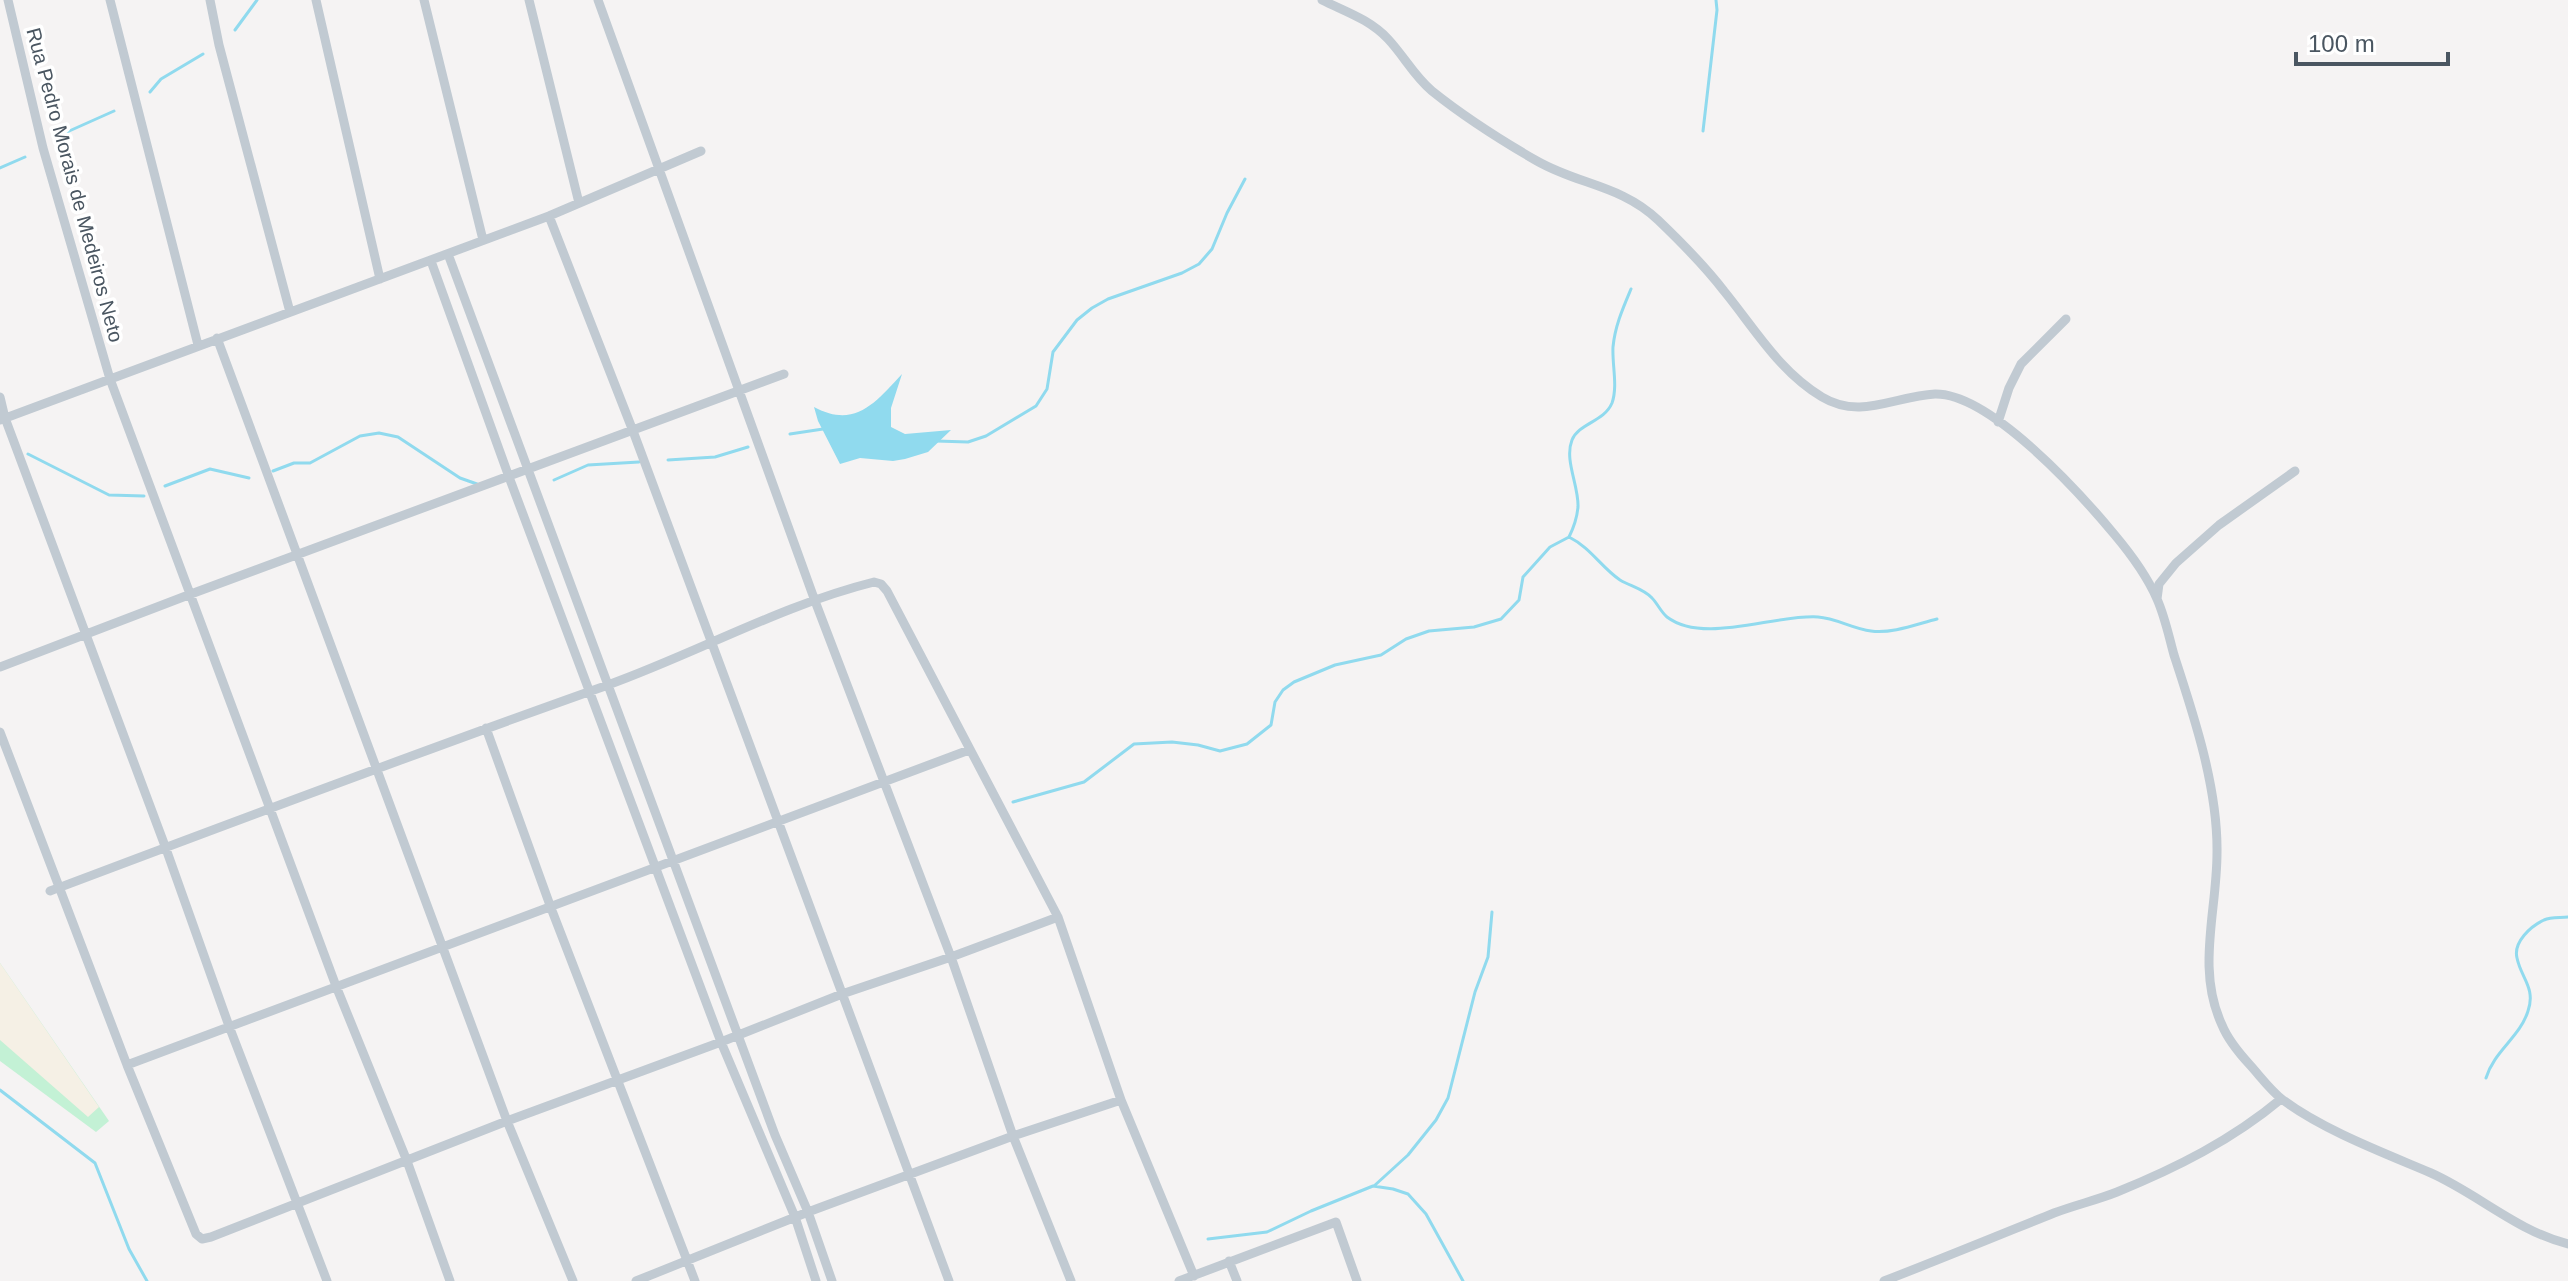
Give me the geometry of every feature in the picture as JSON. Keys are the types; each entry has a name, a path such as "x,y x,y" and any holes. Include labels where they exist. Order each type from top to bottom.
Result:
{"street":[{"name":"Rua Pedro Morais de Medeiros Neto","path":"8,0 43,148 110,379 336,986 407,1161 450,1281"},
{"path":"110,0 198,345"},
{"path":"210,0 219,45 290,312"},
{"path":"316,0 380,279"},
{"path":"424,0 483,240"},
{"path":"529,0 579,203"},
{"path":"598,0 815,601 951,957 1013,1136 1071,1281"},
{"path":"1322,0 1359,16 1388,39 1434,93 1537,161 1561,173 1624,195 1641,205 1706,268 1770,353 1822,397 1853,408 1919,396 1953,395 1998,422 2063,476 2116,536 2157,599 2184,686 2217,824 2218,856 2207,969 2222,1028 2236,1049 2281,1099 2382,1153 2447,1180 2530,1230 2568,1244"},
{"path":"2,419 549,216 701,151"},
{"path":"549,216 633,431 949,1281"},
{"path":"448,254 832,1281"},
{"path":"431,261 721,1042 795,1217 816,1281"},
{"path":"1998,422 2021,364 2066,319"},
{"path":"217,338 507,1121 573,1281"},
{"path":"0,667 784,374"},
{"path":"0,397 2,419 327,1281"},
{"path":"2157,599 2159,584 2176,563 2219,525 2295,471"},
{"path":"55,889 607,685 815,601 874,582 881,584 1058,917 1121,1100 1194,1276"},
{"path":"486,728 551,908 695,1281"},
{"path":"0,732 55,889 198,1237 211,1237 617,1079 1058,917"},
{"path":"127,1065 969,750"},
{"path":"1884,1281 2053,1214 2115,1193 2187,1161 2252,1123 2281,1099"},
{"path":"636,1281 808,1212 1013,1136 1121,1100"},
{"path":"1179,1281 1336,1222 1357,1281"},
{"path":"1229,1261 1237,1281"}],"green space":[{"path":"0,963 109,1121 96,1132 0,1061"}],"sand":[{"path":"0,963 99,1107 88,1117 0,1040"}],"water":[{"path":"902,374 891,408 891,427 905,434 951,430 928,452 893,461 860,458 840,464 814,407 828,413 853,414 873,403"}],"waterway":[{"path":"235,30 257,0"},
{"path":"1703,131 1716,0"},
{"path":"150,92 161,79 203,54"},
{"path":"58,136 114,111"},
{"path":"0,168 25,157"},
{"path":"936,441 968,442 986,436 1036,406 1047,389 1053,352 1077,320 1108,299 1199,264 1212,249 1245,179"},
{"path":"1569,537 1578,507 1570,448 1575,434 1603,414 1612,403 1615,390 1614,339 1631,289"},
{"path":"790,434 823,429"},
{"path":"273,471 294,463 310,463 360,436 379,433 398,437 460,478 477,484"},
{"path":"668,460 715,457 748,447"},
{"path":"28,454 109,495 144,496"},
{"path":"554,480 588,465 639,462"},
{"path":"165,486 210,469 249,478"},
{"path":"1013,802 1084,782 1134,744 1172,742 1220,751 1247,744 1271,725 1275,702 1283,690 1294,682 1335,665 1381,655 1406,639 1429,631 1474,627 1501,619 1519,600 1523,577 1550,547 1569,537 1620,580 1649,595 1667,617 1682,625 1719,629 1818,617 1879,632 1937,619"},
{"path":"1374,1186 1408,1155 1436,1120 1448,1098 1475,992 1488,957 1492,912"},
{"path":"2486,1078 2495,1060 2519,1029 2530,1003 2529,989 2516,952 2520,941 2544,920 2568,917"},
{"path":"0,1090 95,1163 129,1249 147,1281"},
{"path":"1208,1239 1267,1232 1373,1186 1393,1189 1408,1194 1426,1214 1463,1281"}]}
